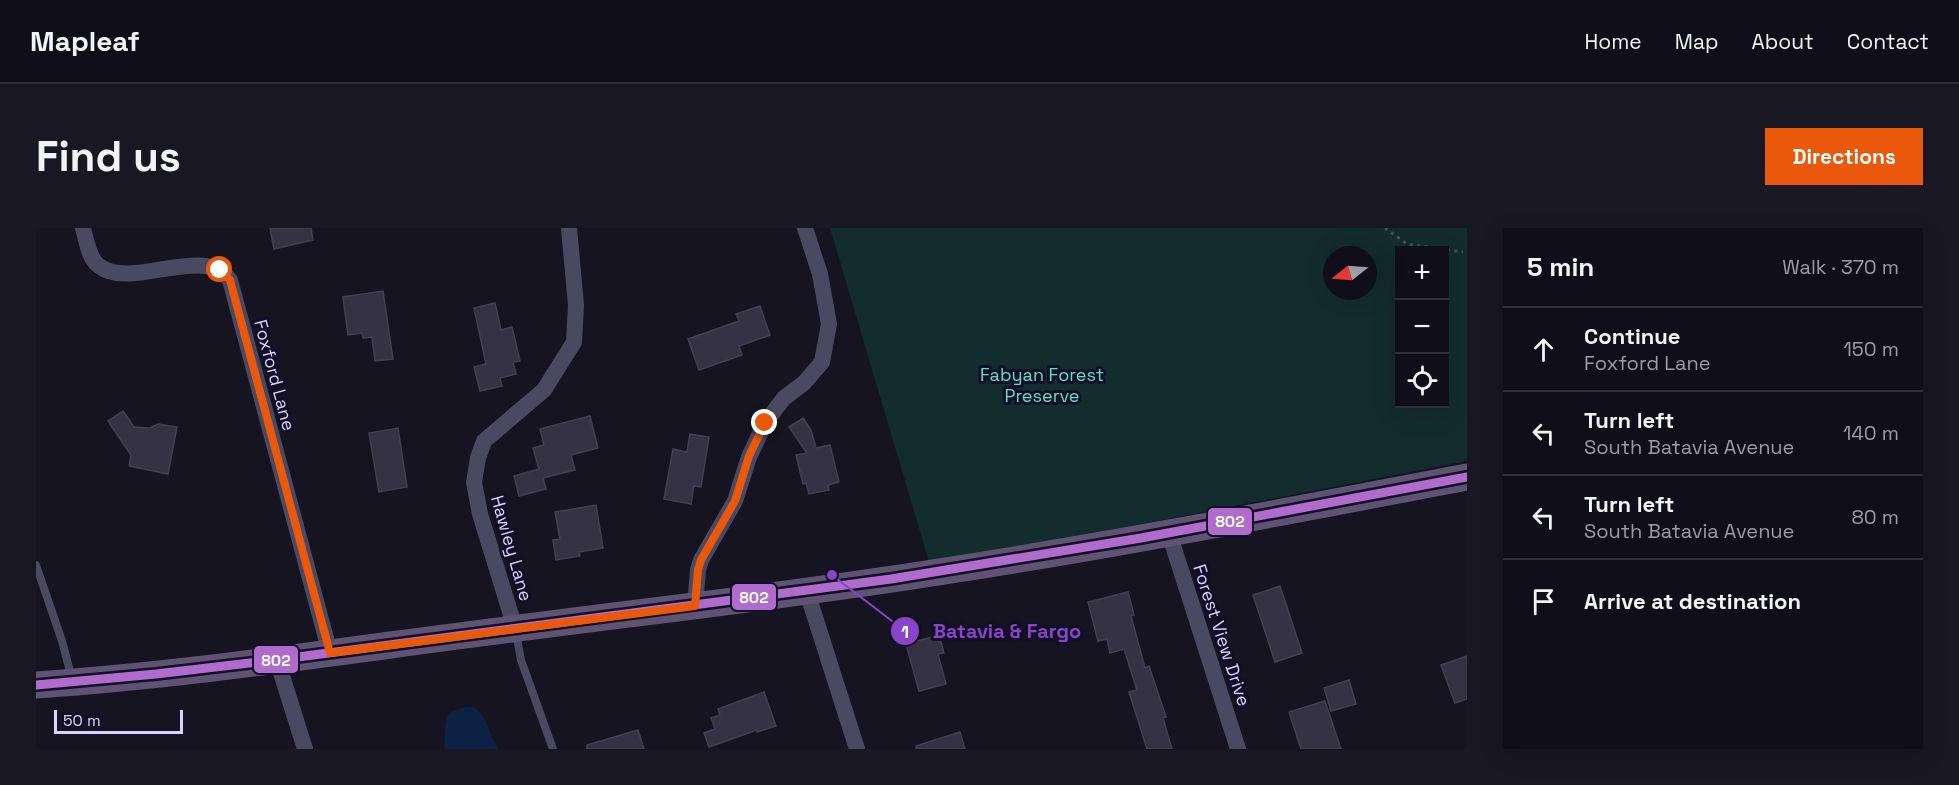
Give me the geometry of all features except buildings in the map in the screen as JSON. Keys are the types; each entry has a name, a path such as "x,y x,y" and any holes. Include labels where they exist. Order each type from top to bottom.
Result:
{"main road":[{"path":"36,685 278,660 807,592 947,571 1168,533 1467,477"}],"street":[{"name":"Foxford Lane","path":"82,228 96,262 109,272 132,273 206,266 220,270 230,280 330,653"},
{"name":"Hawley Lane","path":"515,628 480,514 474,482 478,458 484,441 544,390 574,342 576,304 569,228"},
{"path":"695,606 701,560 735,501 749,456 765,423 784,398 804,383 822,363 830,324 820,274 806,228"},
{"name":"Forest View Drive","path":"1168,533 1238,749"},
{"path":"807,592 857,749"},
{"path":"278,660 305,749"}],"lane":[{"path":"36,565 62,641 72,682"},
{"path":"515,628 521,660 553,749"}],"path":[{"path":"1385,228 1407,244 1463,252"}],"green space":[{"name":"Fabyan Forest Preserve","path":"830,228 1467,228 1467,461 930,565"}],"water":[{"path":"474,707 485,721 499,749 444,749 445,726 449,713 461,708"}],"transit line":[{"name":"802","path":"36,685 275,660 891,579 1141,538 1467,477"}],"place":[{"name":"Batavia & Fargo","path":"832,575"}],"route":[{"path":"220,270 230,280 330,653 695,606 701,560 735,501 749,456 765,423"}]}
